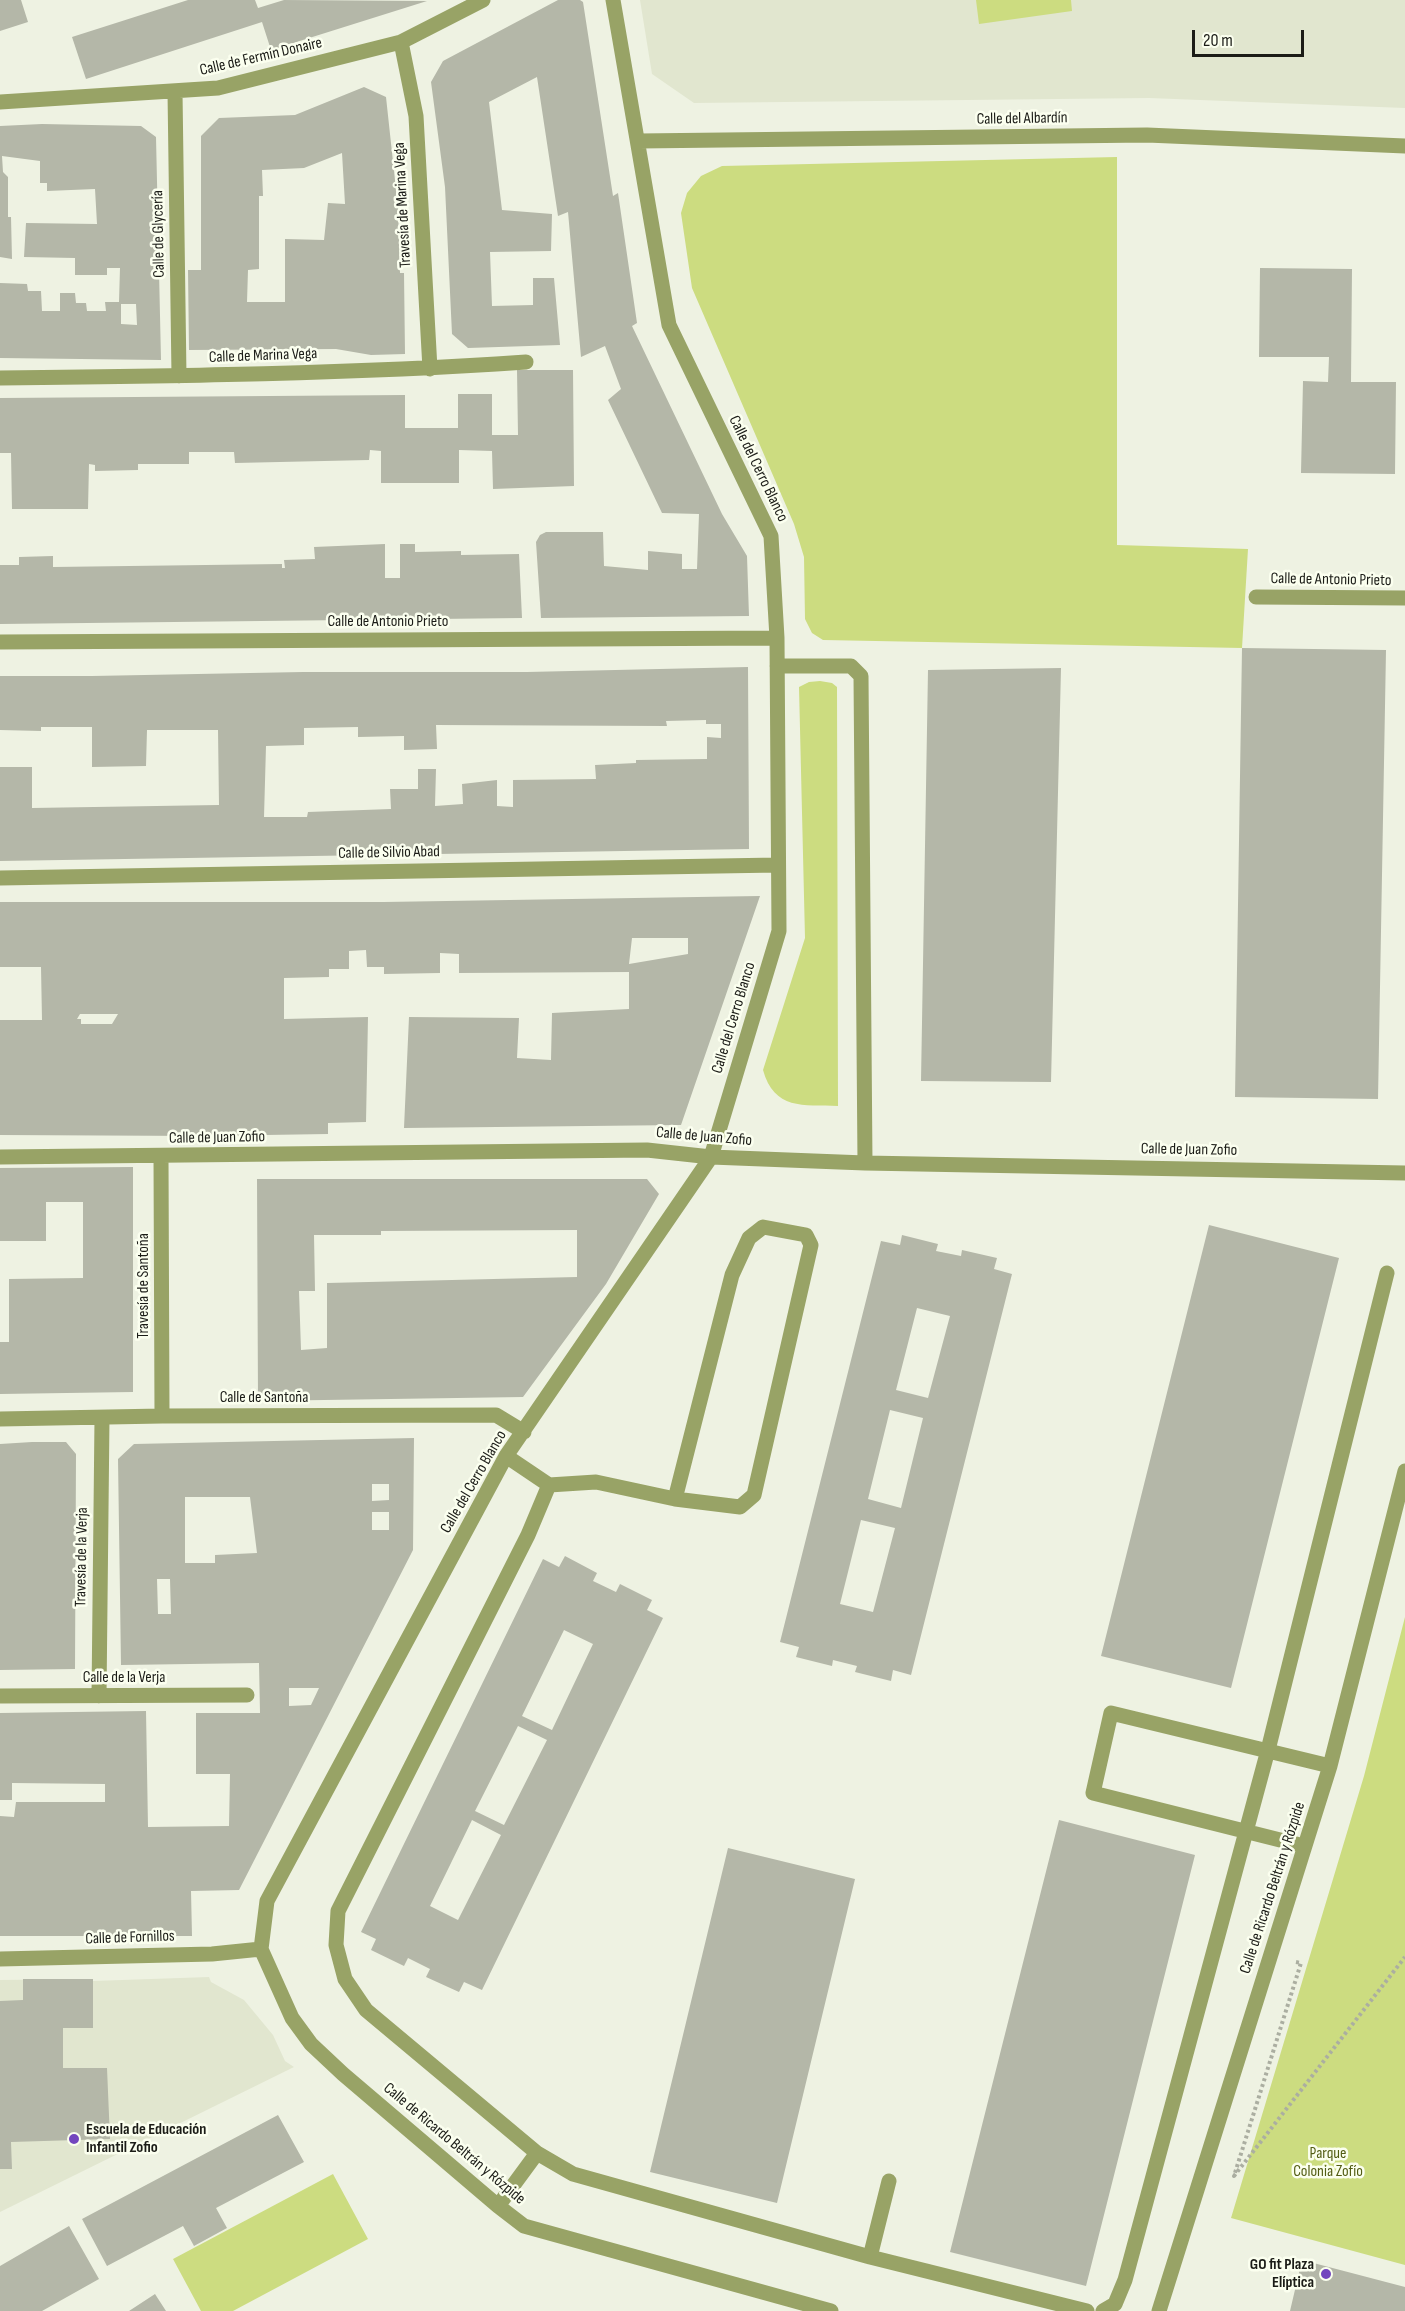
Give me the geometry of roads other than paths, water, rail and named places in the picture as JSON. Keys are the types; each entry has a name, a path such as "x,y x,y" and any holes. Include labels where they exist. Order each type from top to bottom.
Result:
{"street":[{"name":"Calle de Fermín Donaire","path":"0,102 218,88 401,42 483,0"},
{"name":"Calle del Cerro Blanco","path":"261,1949 267,1901 506,1456 711,1157 779,931 777,638 771,536 669,325 613,0"},
{"name":"Travesía de Marina Vega","path":"401,42 416,116 430,369"},
{"name":"Calle de Glycería","path":"175,92 179,376"},
{"name":"Calle del Albardín","path":"639,141 1147,135 1405,146"},
{"name":"Calle de Marina Vega","path":"0,378 430,369 526,362"},
{"name":"Calle de Antonio Prieto","path":"1256,597 1405,598"},
{"name":"Calle de Antonio Prieto","path":"0,642 777,638"},
{"path":"777,666 850,666 861,676 865,1163"},
{"name":"Calle de Silvio Abad","path":"0,878 778,865"},
{"name":"Calle de Juan Zofio","path":"0,1157 647,1150 711,1157 865,1163 1405,1173"},
{"name":"Travesía de Santoña","path":"161,1157 162,1416"},
{"path":"506,1456 549,1485 596,1482 675,1499 740,1507 754,1495 811,1245 806,1235 763,1227 749,1238 732,1275 675,1499"},
{"path":"1103,2311 1115,2304 1125,2280 1247,1832 1387,1273"},
{"name":"Calle de Santoña","path":"0,1419 496,1415 524,1432"},
{"name":"Travesía de la Verja","path":"99,1696 102,1418"},
{"name":"Calle de Ricardo Beltrán y Rózpide","path":"1160,2311 1330,1766 1405,1471"},
{"path":"549,1485 528,1535 338,1911 336,1945 345,1978 366,2010 537,2153 573,2174 870,2257 1088,2311"},
{"name":"Calle de la Verja","path":"0,1696 247,1695"},
{"path":"1304,1846 1093,1793 1112,1713 1330,1766"},
{"name":"Calle de Fornillos","path":"0,1959 212,1954 261,1949"},
{"name":"Calle de Ricardo Beltrán y Rózpide","path":"261,1949 292,2018 311,2044 524,2226 831,2311"},
{"path":"498,2206 537,2153"},
{"path":"870,2257 889,2181"}],"place":[{"name":"Escuela de Educación Infantil Zofio","path":"74,2139"},
{"name":"GO fit Plaza Elíptica","path":"1326,2274"}],"park label":[{"name":"Parque Colonia Zofío","path":"1328,2163"}]}
